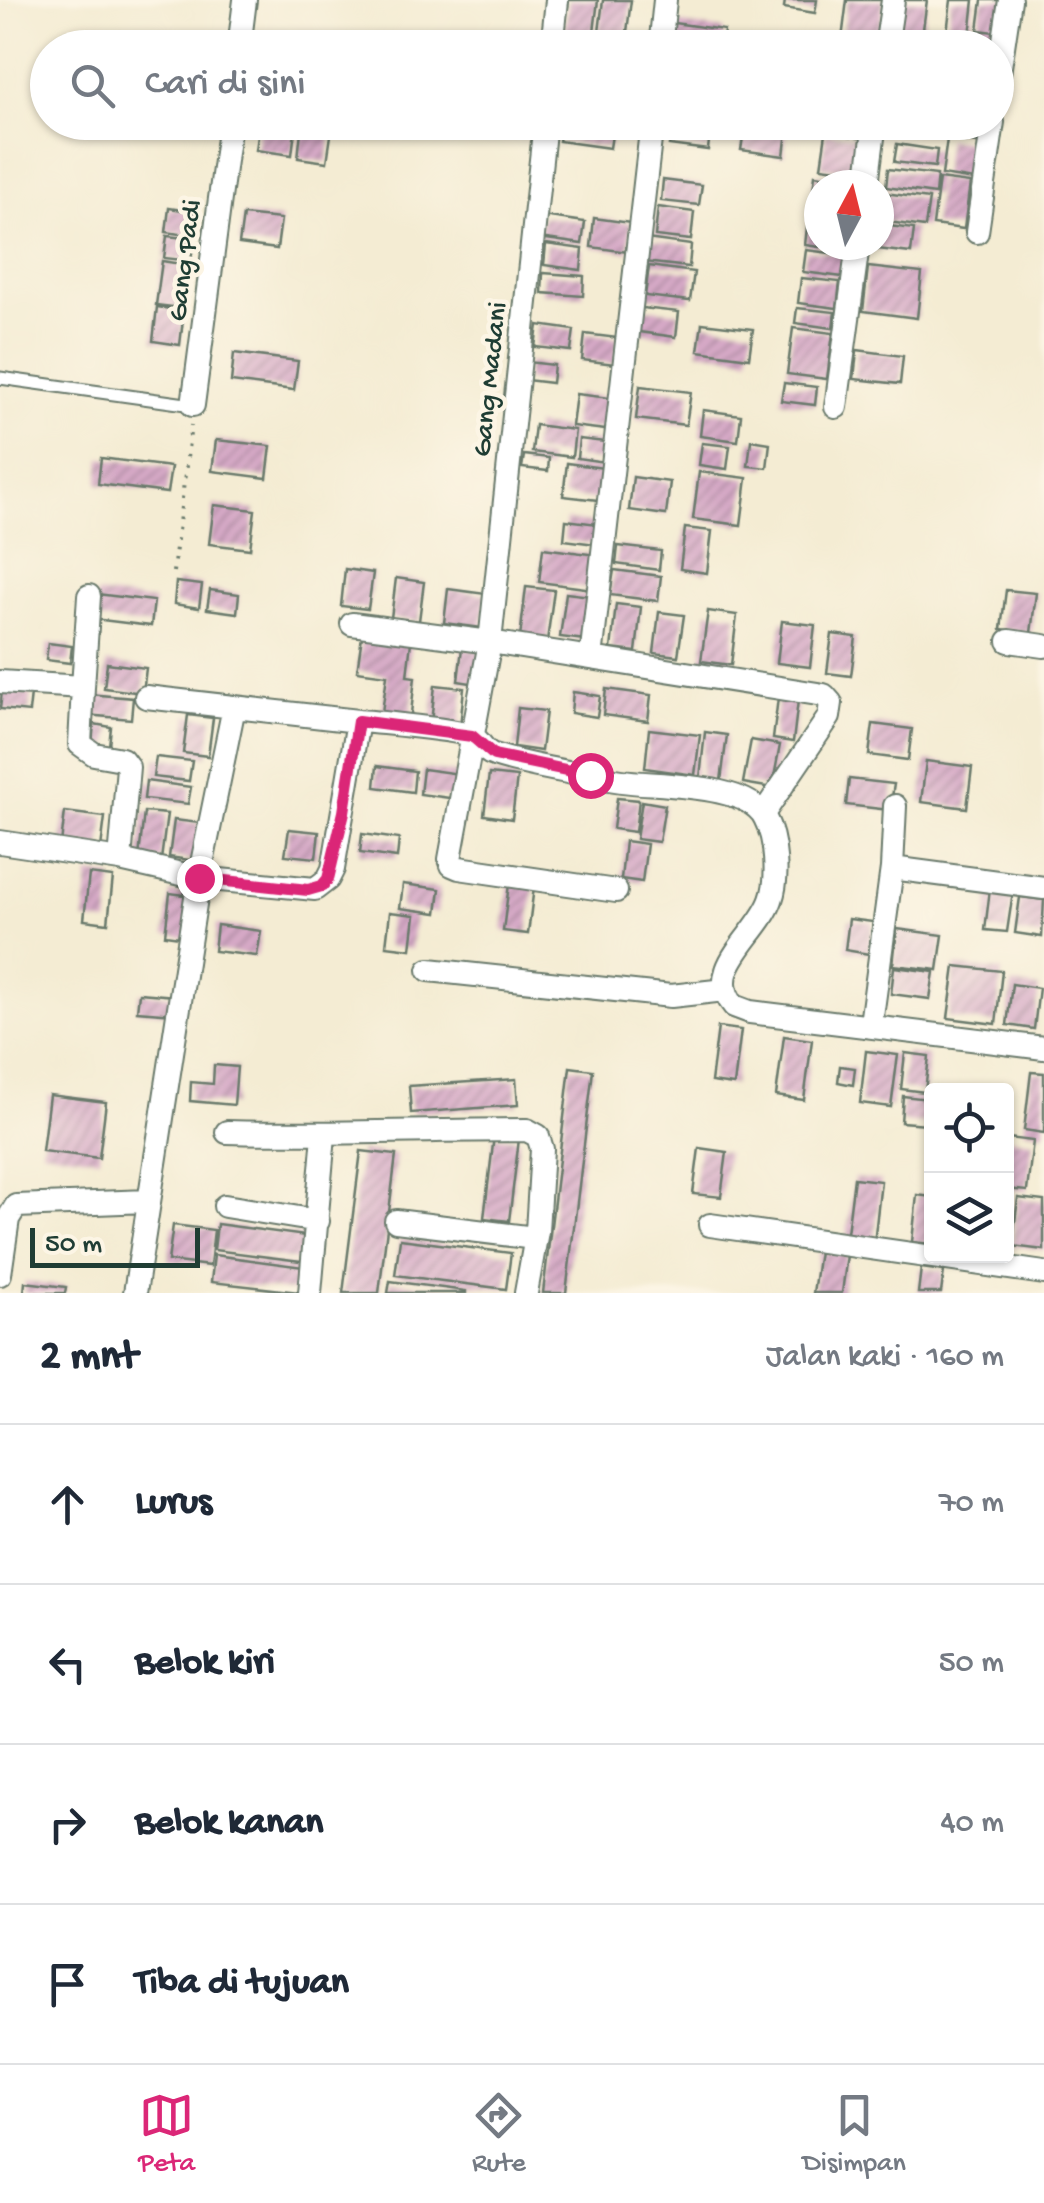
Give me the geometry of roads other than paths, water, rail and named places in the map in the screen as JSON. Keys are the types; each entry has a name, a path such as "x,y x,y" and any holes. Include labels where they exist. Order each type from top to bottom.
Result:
{"street":[{"path":"241,30 245,0"},
{"path":"554,30 558,0"},
{"path":"662,30 665,0"},
{"path":"889,30 893,0"},
{"path":"1006,30 1010,0"},
{"name":"Gang Padi","path":"194,405 228,140"},
{"name":"Gang Madani","path":"542,140 490,642 450,859 452,865 616,891"},
{"path":"590,658 650,140"},
{"path":"869,170 873,140"},
{"path":"977,232 990,140"},
{"path":"836,406 856,260"},
{"path":"90,596 80,744 94,754 122,759 128,767 120,860"},
{"path":"352,624 490,642 828,697 832,703 829,717 763,814"},
{"path":"1009,641 1044,646"},
{"path":"0,682 83,687"},
{"path":"146,698 472,736 494,755 620,780 732,794 750,802 763,814 776,866 772,899 753,933 726,968 725,990 734,1006 750,1012 1044,1048"},
{"path":"135,1293 199,878 234,707"},
{"path":"0,842 120,860 199,878 308,890 322,886 328,879 344,812 358,721"},
{"path":"871,1024 892,868 896,806"},
{"path":"892,868 1044,888"},
{"path":"429,970 671,996 725,990"},
{"path":"227,1132 526,1130 538,1136 542,1148 526,1293"},
{"path":"310,1293 324,1134"},
{"path":"0,1274 8,1218 16,1206 148,1202"},
{"path":"224,1206 318,1221"},
{"path":"396,1221 535,1238"},
{"path":"710,1225 1044,1273"}],"lane":[{"path":"0,378 194,405"}]}
